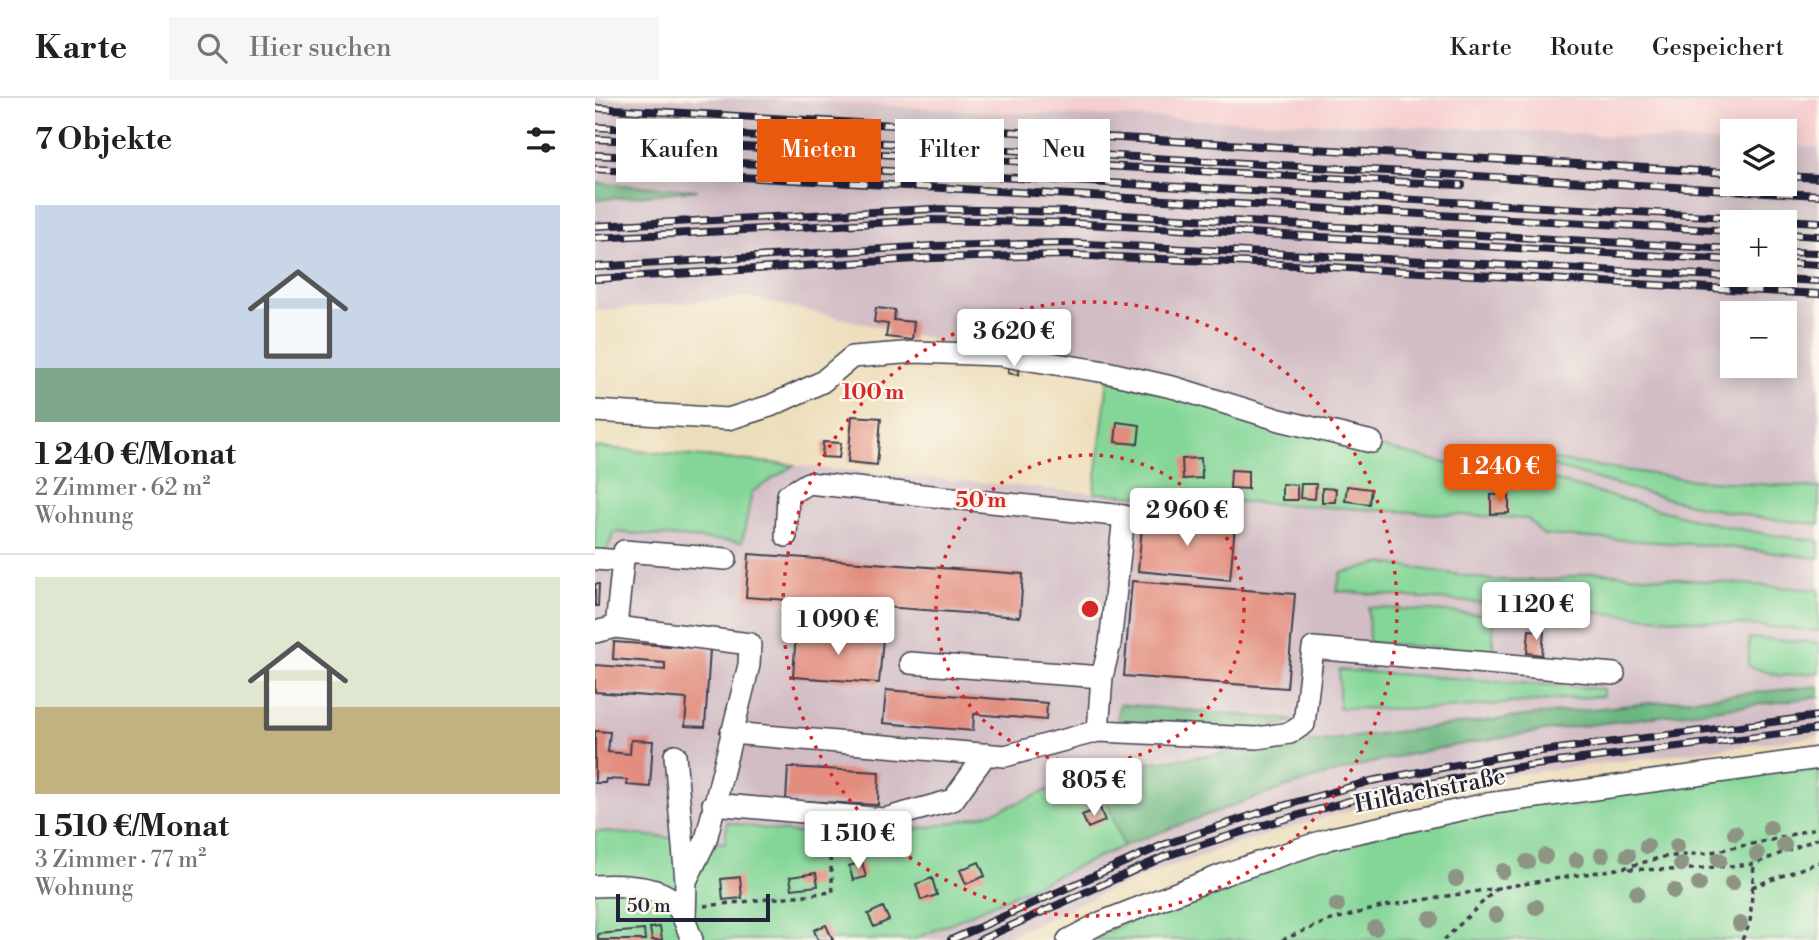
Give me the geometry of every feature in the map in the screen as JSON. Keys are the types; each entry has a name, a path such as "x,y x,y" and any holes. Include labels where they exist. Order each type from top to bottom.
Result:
{"lane":[{"path":"595,411 728,419 770,406 822,382 852,357 916,352 999,355 1106,372 1176,388 1280,420 1372,442"},
{"path":"786,536 788,495 808,483 1124,516 1110,644 1102,677 1098,731"},
{"path":"616,627 624,551 726,559"},
{"path":"595,559 623,561"},
{"path":"595,632 616,627 750,644 749,665 706,840 686,881"},
{"path":"731,733 1005,756 1098,731 1257,738 1290,733 1304,724 1313,648 1614,674"},
{"path":"910,663 1102,677"},
{"path":"713,804 884,819 953,800 986,754"},
{"path":"675,755 688,923"},
{"name":"Hildachstraße","path":"1068,940 1100,923 1225,874 1332,838 1487,804 1819,758"},
{"path":"595,886 616,885 654,891 671,898 688,923"}],"path":[{"path":"1282,940 1328,921 1385,906 1623,869 1663,858 1772,841 1819,827"},
{"path":"1623,869 1680,870 1754,864 1775,858 1819,838"},
{"path":"688,923 833,892 830,856"},
{"path":"1752,887 1819,862"},
{"path":"1742,940 1751,923 1754,864"},
{"path":"1444,940 1497,887"}],"shaded area":[{"path":"595,98 755,98 1008,113 1490,129 1720,142 1720,196 1797,196 1797,147 1819,148 1819,736 1510,775 1371,804 1226,847 1108,890 1001,940 913,940 1123,846 1033,796 978,816 932,827 866,834 796,833 728,822 725,843 595,831 595,447 1094,493 1528,519 1530,484 1108,379 747,297 595,311"},
{"path":"755,98 1819,98 1819,148 1797,147 1797,119 1720,119 1720,142 1490,129 1007,113"}],"green space":[{"path":"595,183 698,190 595,200"},
{"path":"1108,379 1530,484 1533,474 1710,523 1819,541 1819,558 1718,546 1543,535 1528,519 1094,493"},
{"path":"595,447 794,465 752,492 742,542 615,532 604,555 595,554"},
{"path":"1541,458 1694,480 1819,488 1819,524 1748,516 1677,501 1539,462"},
{"path":"1383,563 1492,580 1557,580 1592,572 1819,590 1819,631 1337,591 1341,573"},
{"path":"1368,607 1493,615 1493,652 1369,643"},
{"path":"1749,638 1819,643 1819,672 1780,676 1748,666"},
{"path":"1339,670 1603,689 1603,696 1434,709 1339,708"},
{"path":"1819,686 1819,697 1543,731 1379,761 1282,789 1123,846 1095,769 1542,714"},
{"path":"1119,704 1294,720 1261,732 1117,720"},
{"path":"1819,762 1819,940 1094,940 1183,897 1325,847 1456,815"},
{"path":"1095,769 1123,846 913,940 595,940 595,831 725,843 727,822 779,831 818,834 910,830 991,812"}],"building":[{"path":"876,308 895,310 894,320 914,322 912,340 886,337 888,324 874,322"},
{"path":"1010,363 1020,365 1018,375 1008,373"},
{"path":"852,416 881,418 877,465 848,462"},
{"path":"1117,422 1140,425 1138,444 1115,442"},
{"path":"823,442 841,443 839,458 822,457"},
{"path":"1201,458 1202,478 1183,479 1182,459"},
{"path":"1231,470 1248,471 1248,489 1230,488"},
{"path":"1282,484 1297,485 1297,500 1282,500"},
{"path":"1301,484 1316,484 1315,499 1300,498"},
{"path":"1347,486 1371,489 1369,504 1345,501"},
{"path":"1322,488 1336,489 1335,502 1322,502"},
{"path":"1509,494 1509,513 1491,514 1491,495"},
{"path":"1143,516 1235,525 1230,580 1138,571"},
{"path":"749,554 1023,574 1020,617 746,597"},
{"path":"1132,581 1295,594 1287,688 1124,676"},
{"path":"595,584 599,584 598,606 595,606"},
{"path":"1529,630 1544,631 1542,655 1527,653"},
{"path":"796,632 883,638 879,683 793,677"},
{"path":"614,642 710,649 705,727 685,726 687,699 595,692 595,665 665,670 665,663 613,659"},
{"path":"886,690 1047,703 1046,720 974,714 973,731 883,723"},
{"path":"595,731 610,732 608,752 630,754 631,740 653,741 650,787 627,785 627,780 606,779 605,783 595,783"},
{"path":"788,767 879,772 878,805 786,800"},
{"path":"1100,808 1105,821 1088,828 1082,815"},
{"path":"862,862 866,877 853,880 849,866"},
{"path":"979,862 985,876 966,884 960,870"},
{"path":"816,873 818,886 792,889 790,877"},
{"path":"740,877 742,898 723,900 721,879"},
{"path":"932,878 937,895 921,900 916,884"},
{"path":"883,907 889,920 874,927 868,914"},
{"path":"826,925 833,940 818,940 814,930"},
{"path":"660,927 662,940 652,940 650,928"},
{"path":"644,930 645,940 598,940 598,934"}],"railway":[{"path":"595,108 1720,172"},
{"path":"595,127 1819,195"},
{"path":"595,139 1462,185"},
{"path":"595,155 1819,222"},
{"path":"595,169 1720,230"},
{"path":"1797,177 1819,178"},
{"path":"595,226 932,209 1068,212 1720,248"},
{"path":"595,238 932,220 1068,223 1720,259"},
{"path":"1797,235 1819,236"},
{"path":"595,267 932,246 1067,243 1819,281"},
{"path":"1797,252 1819,253"},
{"path":"595,279 932,258 1067,255 1819,294"},
{"path":"1797,264 1819,265"},
{"path":"951,940 1163,845 1262,812 1371,781 1510,755 1819,716"},
{"path":"980,940 1166,856 1374,794 1511,768 1819,729"}]}
